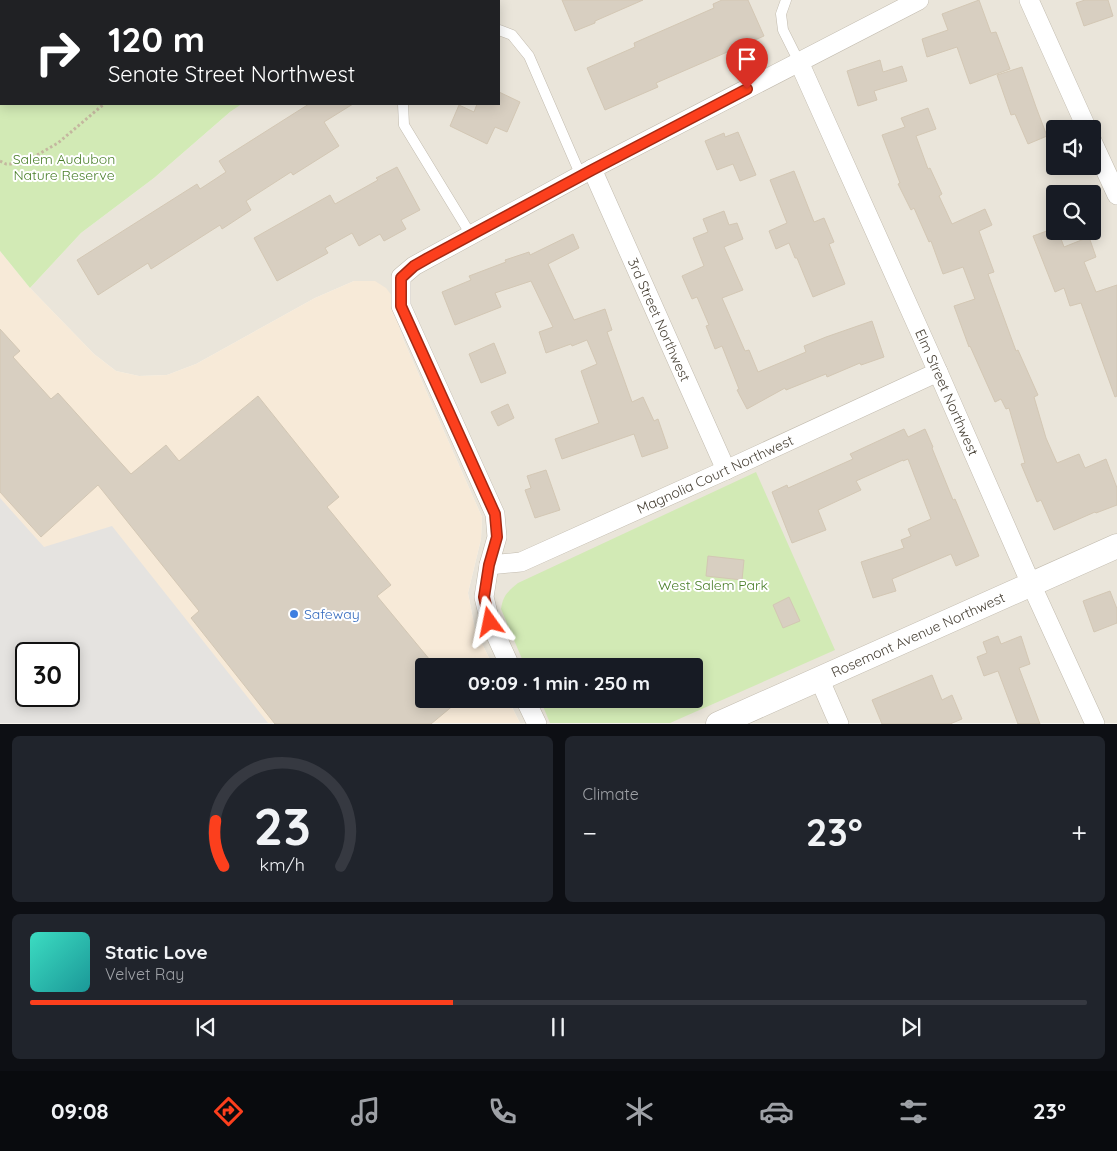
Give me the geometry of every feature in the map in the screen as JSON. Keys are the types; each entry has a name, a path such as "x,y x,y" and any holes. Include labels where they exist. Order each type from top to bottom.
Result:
{"street":[{"path":"506,658 490,622 484,597 489,565 497,537 495,514 401,306 401,278 414,266 471,235 919,0"},
{"path":"1029,0 1083,120"},
{"name":"Elm Street Northwest","path":"799,62 1095,724"},
{"path":"1101,160 1117,195"},
{"name":"3rd Street Northwest","path":"587,173 726,470"},
{"name":"Magnolia Court Northwest","path":"489,565 521,562 938,372"},
{"name":"Rosemont Avenue Northwest","path":"718,724 1117,546"},
{"path":"819,678 839,724"},
{"path":"529,708 537,724"}],"lane":[{"path":"786,0 781,14 783,30 799,62"},
{"path":"500,30 512,35 529,56 587,173"},
{"path":"403,105 404,125 471,235"}],"path":[{"path":"0,162 20,164 32,158 58,143 103,105"}],"shaded area":[{"path":"500,0 1117,0 1117,723 520,723 512,708 703,708 703,658 489,658 475,629 468,593 481,539 482,517 404,341 394,311 354,281 315,298 196,364 167,375 139,376 116,371 94,354 30,288 81,233 154,178 240,105 500,105"},
{"path":"0,251 30,288 94,354 116,371 139,376 167,375 196,364 315,298 354,281 375,281 386,288 392,296 394,311 404,341 482,517 481,539 468,593 475,629 489,658 415,658 415,708 512,708 520,723 0,723"},
{"path":"0,498 44,547 112,526 268,723 0,723"}],"green space":[{"name":"Salem Audubon Nature Reserve","path":"0,105 240,105 154,178 81,233 30,288 0,251"},
{"name":"West Salem Park","path":"756,472 835,650 670,723 550,723 544,708 703,708 703,658 522,658 501,609 504,597 518,583"}],"building":[{"path":"562,0 643,0 575,31"},
{"path":"722,0 748,0 764,36 656,83 658,87 605,110 587,68 635,47 634,43 714,8 713,4"},
{"path":"979,0 991,33 996,32 1010,69 970,84 957,47 927,57 922,39 948,30 942,14"},
{"path":"1085,0 1108,0 1113,16 1084,26 1076,3"},
{"path":"880,60 883,72 902,66 907,81 874,91 877,100 858,106 847,71"},
{"path":"1022,67 1046,136 1028,144 1015,114 1011,115 997,75"},
{"path":"500,92 520,102 507,132 495,127 487,144 450,126 459,105 474,112 477,105 500,105"},
{"path":"307,105 351,105 324,122 339,146 293,175 291,172 246,201 251,210 222,229 220,225 151,269 148,263 98,295 77,260 197,184 200,189 226,172 219,161"},
{"path":"928,108 936,129 916,136 928,169 930,168 942,194 939,196 952,224 985,209 992,225 979,231 994,272 988,274 1016,351 1018,350 1038,395 1034,397 1046,438 1057,463 1079,454 1085,468 1106,459 1117,488 1117,505 1095,512 1054,530 1041,500 1037,502 1021,464 1025,463 1009,408 1006,409 1001,399 995,402 969,347 954,306 975,299 963,267 943,274 931,241 929,242 914,208 911,210 898,184 900,183 882,135 905,127 901,118"},
{"path":"738,132 756,175 740,181 733,164 717,170 705,141 724,133 725,137"},
{"path":"397,167 420,210 401,220 406,229 384,241 380,234 359,246 352,233 325,248 328,253 277,281 254,238 330,195 335,204"},
{"path":"794,171 814,222 824,218 834,242 829,244 845,284 813,297 789,243 776,249 769,231 787,223 770,180"},
{"path":"724,211 729,225 737,223 743,239 724,247 743,290 722,298 745,351 749,350 758,372 806,352 804,346 872,321 884,357 861,365 860,363 827,377 826,374 786,390 785,388 747,409 737,390 739,389 722,346 715,349 706,326 709,325 697,297 692,299 682,276 704,266 693,238 708,232 703,219"},
{"path":"1046,231 1046,240 1061,240 1064,247 1082,240 1090,240 1096,257 1084,262 1096,292 1117,285 1117,396 1115,397 1081,303 1070,306 1064,288 1055,292 1033,236"},
{"path":"573,234 579,248 548,264 574,320 605,309 612,330 607,332 632,402 643,397 654,421 658,419 668,448 642,457 634,434 562,459 555,439 599,423 581,371 597,364 587,340 546,353 539,332 553,327 531,281 495,293 501,307 455,325 442,292 471,280 469,276 506,262 505,260 529,252 530,255"},
{"path":"0,329 20,351 13,357 51,399 58,393 131,474 166,445 179,461 258,396 339,497 327,507 391,585 377,596 428,658 415,658 415,708 450,708 431,724 275,724 191,618 199,611 98,485 41,537 0,492"},
{"path":"494,343 506,373 481,383 469,354"},
{"path":"508,404 514,418 498,426 491,412"},
{"path":"904,429 908,437 925,429 953,500 955,499 979,556 956,566 951,554 892,579 896,591 873,598 861,562 904,548 901,540 911,536 908,529 931,519 908,459 856,481 861,490 818,510 826,530 792,543 772,492 787,485 788,488 853,459 850,454"},
{"path":"546,470 560,510 535,518 525,490 531,488 527,476"},
{"path":"708,556 744,560 742,580 706,576"},
{"path":"1110,591 1117,609 1117,623 1094,632 1083,601"},
{"path":"789,597 800,621 783,628 773,605"},
{"path":"998,636 1001,644 1021,636 1030,664 1019,668 1040,724 1018,724 998,671 984,676 977,657 987,653 983,642"},
{"path":"932,675 942,700 952,695 962,719 950,724 882,724 872,700"}],"place":[{"name":"Safeway","path":"294,614"}],"route":[{"path":"490,622 484,597 489,565 497,537 495,514 401,306 401,278 414,266 428,258 747,89"}]}
